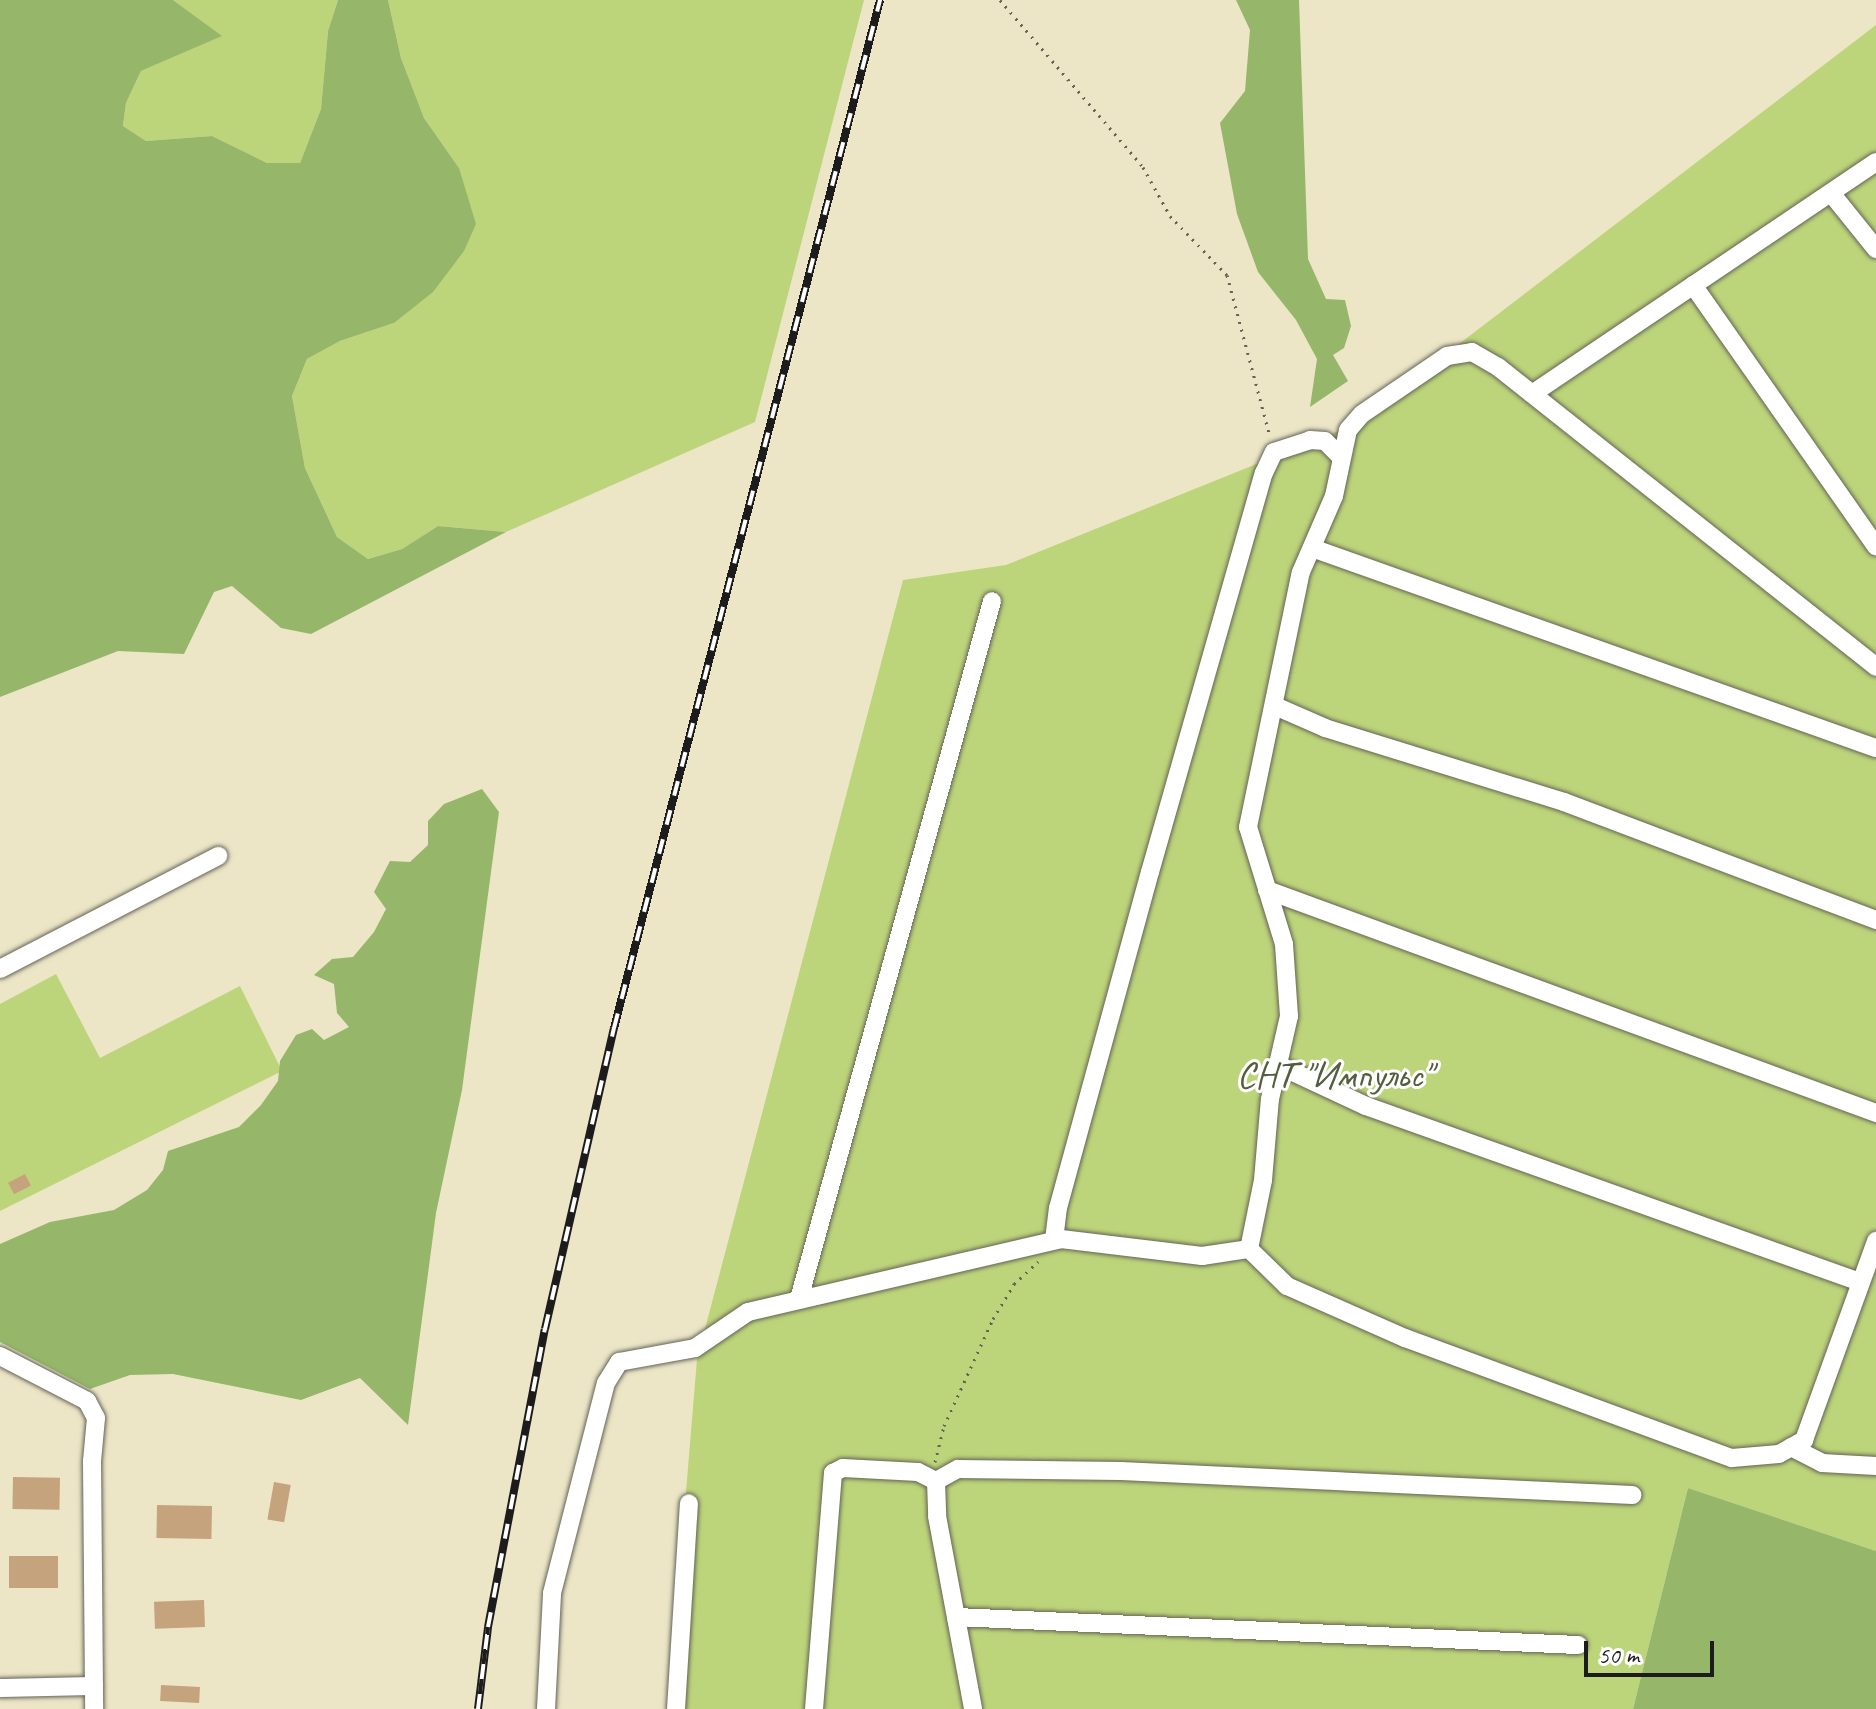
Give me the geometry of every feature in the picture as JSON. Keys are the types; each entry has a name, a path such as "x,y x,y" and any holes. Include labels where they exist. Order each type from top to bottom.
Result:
{"street":[{"path":"1532,394 1876,162"},
{"path":"1831,193 1876,249"},
{"path":"1693,285 1876,546"},
{"path":"1249,1249 1278,1065 1289,1016 1284,944 1248,827 1301,572 1334,496 1348,430 1362,414 1447,356 1472,352 1532,394 1876,667"},
{"path":"1054,1240 1062,1193 1233,573 1274,452 1310,440 1325,441 1341,457"},
{"path":"1312,548 1876,748"},
{"path":"799,1299 992,601"},
{"path":"1275,706 1325,728 1564,802 1876,920"},
{"path":"0,969 218,856"},
{"path":"1267,890 1876,1113"},
{"path":"1278,1065 1366,1106 1860,1282"},
{"path":"546,1709 552,1593 606,1383 619,1362 695,1348 748,1312 1054,1240 1202,1256 1249,1249"},
{"path":"1249,1249 1287,1286 1556,1397 1732,1458 1779,1454 1804,1440 1819,1409 1876,1241"},
{"path":"0,1356 87,1401 96,1418 94,1709"},
{"path":"1791,1447 1822,1463 1876,1466"},
{"path":"814,1709 833,1473 843,1468 918,1472 936,1481"},
{"path":"936,1481 958,1469 1121,1471 1632,1495"},
{"path":"936,1481 973,1709"},
{"path":"676,1709 689,1503"},
{"path":"956,1617 1578,1645"},
{"path":"0,1688 94,1686"}],"path":[{"path":"1000,0 1143,167 1170,216 1227,275 1274,452"},
{"path":"936,1481 934,1456 944,1426 993,1319 1014,1284 1043,1259 1054,1240"}],"green space":[{"path":"0,0 173,0 222,36 141,71 126,103 123,126 146,141 212,136 267,163 300,163 321,109 328,31 338,0 388,0 401,58 424,118 459,168 476,224 464,251 433,292 394,323 340,341 307,359 292,396 305,468 337,537 368,559 402,549 438,526 506,532 311,634 281,628 232,586 214,592 184,654 118,651 0,697"},
{"path":"173,0 338,0 328,31 321,109 300,163 267,163 212,136 146,141 123,126 126,103 141,71 221,36"},
{"path":"388,0 864,0 755,422 506,532 438,526 402,549 368,559 337,537 305,468 292,396 307,359 340,341 394,323 459,168 424,118 401,58"},
{"path":"1236,0 1299,0 1308,259 1326,299 1345,300 1351,326 1344,348 1333,355 1348,381 1310,407 1317,359 1296,320 1258,272 1237,214 1220,123 1245,91 1250,30"},
{"name":"СНТ \"Импульс\"","path":"1876,25 1876,1551 1688,1488 1633,1709 668,1709 697,1359 903,580 1006,565 1353,425"},
{"path":"482,789 499,812 462,1090 436,1213 408,1425 360,1378 301,1400 173,1374 130,1375 90,1389 0,1342 0,1244 50,1222 114,1210 147,1190 163,1170 168,1151 239,1127 261,1105 278,1081 280,1061 296,1035 312,1029 324,1040 349,1027 337,1013 334,984 314,975 332,959 353,957 374,932 386,909 374,892 390,861 410,862 428,845 428,821 444,804"},
{"path":"56,974 100,1058 240,986 282,1071 0,1211 0,1004"},
{"path":"1688,1488 1876,1551 1876,1709 1633,1709"}],"building":[{"path":"25,1174 31,1186 14,1194 8,1183"},
{"path":"13,1477 60,1478 59,1510 12,1509"},
{"path":"274,1482 291,1485 284,1522 267,1519"},
{"path":"157,1505 212,1506 211,1539 156,1538"},
{"path":"9,1556 58,1556 58,1588 9,1588"},
{"path":"204,1600 205,1627 155,1629 154,1602"},
{"path":"161,1685 200,1687 199,1703 160,1701"}],"railway":[{"path":"478,1709 488,1627 545,1329 614,1028 880,0"}]}
